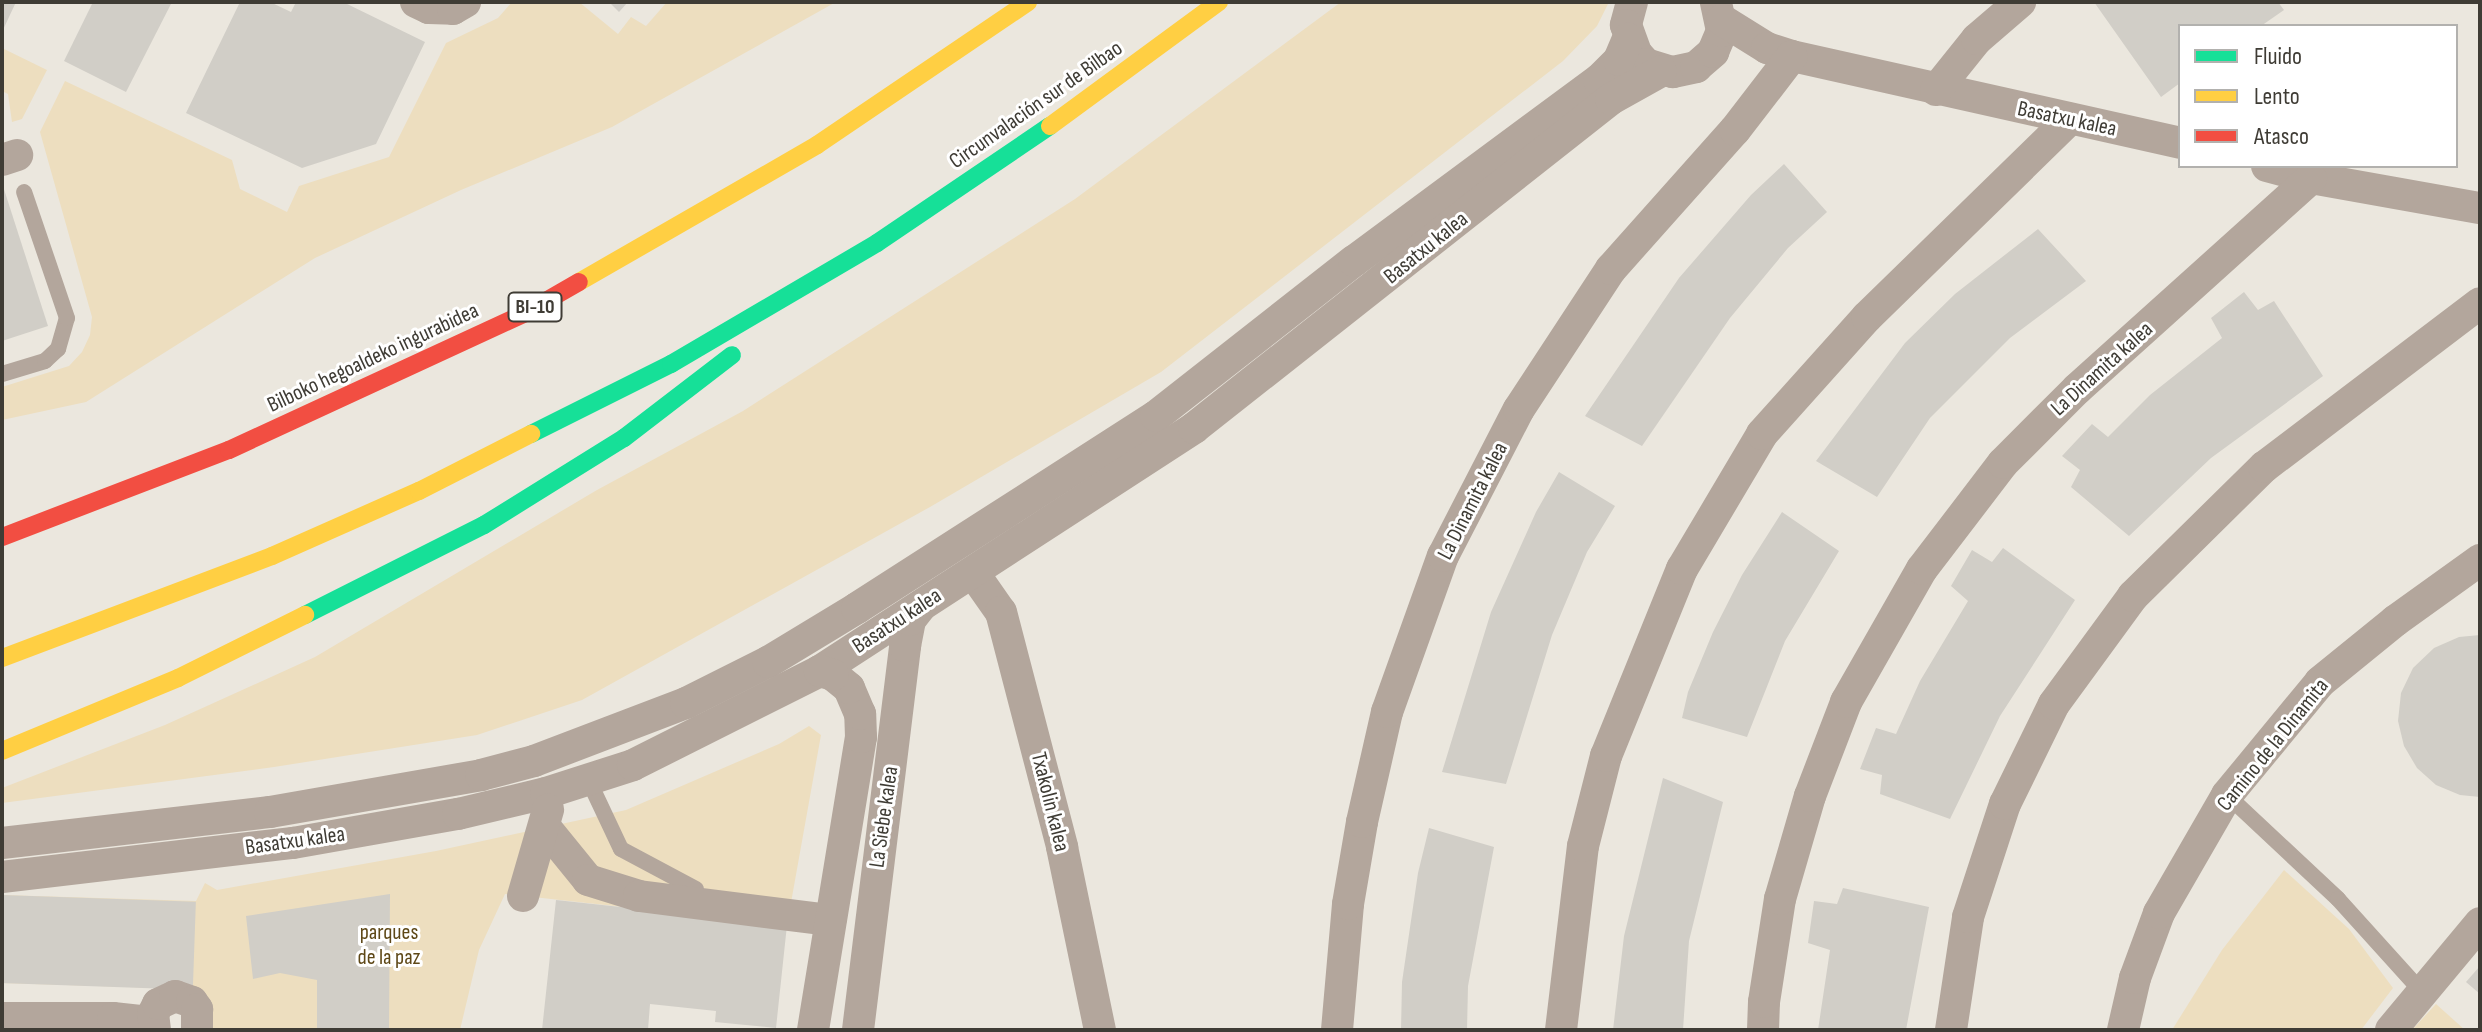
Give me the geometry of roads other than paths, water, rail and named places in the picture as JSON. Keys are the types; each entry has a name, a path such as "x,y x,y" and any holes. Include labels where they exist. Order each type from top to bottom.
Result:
{"highway":[{"name":"Bilboko hegoaldeko ingurabidea","path":"2,537 229,450 372,387 525,313 817,145 1028,2"},
{"name":"Circunvalación sur de Bilbao","path":"877,243 1003,160 1219,2"},
{"path":"2,658 272,556 419,491 671,364 877,243"},
{"path":"2,751 178,678 484,525 624,438 877,243"}],"street":[{"path":"416,2 429,8 453,9 465,2"},
{"path":"1632,2 1626,25 1628,39 1646,64 1661,71"},
{"path":"1936,90 1977,39 2020,2"},
{"path":"1706,60 1719,42 1719,11"},
{"name":"Basatxu kalea","path":"1719,11 1780,52"},
{"name":"Basatxu kalea","path":"2,843 270,812 481,775 534,761 686,703 768,662 857,608 1156,416 1354,261 1599,80 1619,60 1628,39"},
{"name":"Basatxu kalea","path":"2,877 293,843 458,814 633,765 820,671 906,634 1194,428 1611,99 1661,71 1685,71 1706,60 1780,52 1936,90 2178,143"},
{"name":"La Dinamita kalea","path":"1337,1030 1348,904 1362,822 1387,712 1443,556 1519,409 1611,269 1735,130 1780,52"},
{"path":"1561,1030 1583,846 1606,756 1682,569 1762,434 1867,317 2070,119"},
{"path":"2274,168 2311,178 2480,208"},
{"name":"La Dinamita kalea","path":"1763,1030 1764,1002 1780,899 1810,796 1846,702 1922,569 2003,463 2077,389 2311,178"},
{"path":"1951,1030 1968,917 2005,804 2054,704 2133,596 2264,467 2480,303"},
{"name":"Camino de la Dinamita","path":"2123,1030 2135,978 2159,913 2227,795 2320,682 2395,621 2480,560"},
{"name":"Txakolin kalea","path":"979,581 1001,612 1062,847 1100,1030"},
{"path":"820,671 833,675 849,688 863,694 877,692 887,685 906,634 890,610 877,606 857,608"},
{"name":"La Siebe kalea","path":"858,1030 906,634"},
{"name":"La Siebe kalea","path":"813,1030 861,737 860,714 849,688"},
{"path":"523,896 547,816 588,880 639,896 830,920"},
{"path":"2391,1030 2480,923"},
{"path":"2,1018 113,1018 154,1026 153,1014 164,999 182,996 197,1009 197,1030"}],"lane":[{"path":"2,374 45,361 58,349 67,318 24,192"},
{"path":"588,779 621,849 696,889"},
{"path":"2227,795 2338,899 2422,992"}],"park label":[{"name":"parques de la paz","path":"389,944"}]}
